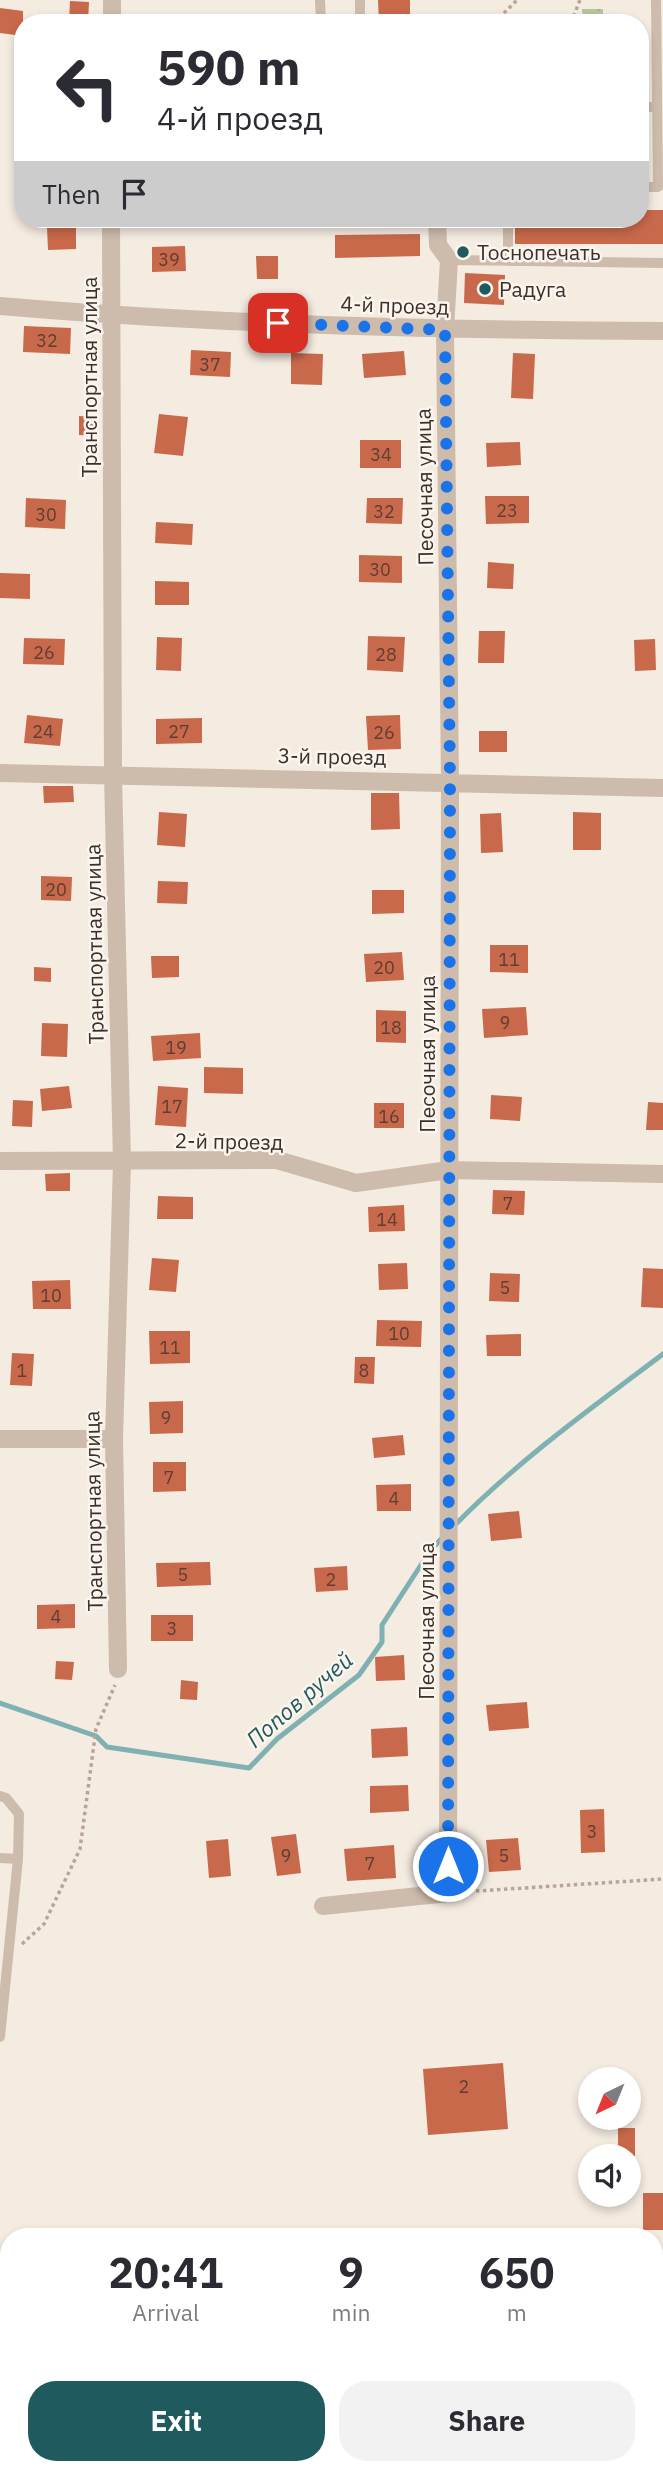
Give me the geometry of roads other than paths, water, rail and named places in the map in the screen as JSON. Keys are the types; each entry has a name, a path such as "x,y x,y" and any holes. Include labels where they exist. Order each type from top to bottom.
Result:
{"street":[{"name":"Транспортная улица","path":"111,228 113,775 122,1162 114,1439 118,1669"},
{"name":"Песочная улица","path":"323,1906 448,1893 450,782 445,330 449,260 438,245 437,228"},
{"name":"4-й проезд","path":"0,306 111,316 445,330 663,331"},
{"name":"3-й проезд","path":"0,773 663,788"},
{"name":"2-й проезд","path":"0,1161 277,1160 356,1183 449,1170 663,1174"},
{"path":"0,1439 114,1439"}],"lane":[{"path":"649,187 658,187 656,0"},
{"path":"649,107 657,107"},
{"path":"508,228 508,261"},
{"path":"449,260 663,263"},
{"path":"0,1796 6,1798 19,1814 18,1859 0,2037"},
{"path":"0,1858 18,1859"}],"waterway":[{"name":"Попов ручей","path":"452,1528 528,1458 663,1354"},
{"name":"Попов ручей","path":"0,1703 96,1736 107,1747 249,1768 277,1739 359,1675 382,1642 382,1625 430,1551 443,1537"}],"place":[{"name":"Тоснопечать","path":"463,252"},
{"name":"Радуга","path":"485,289"}]}
